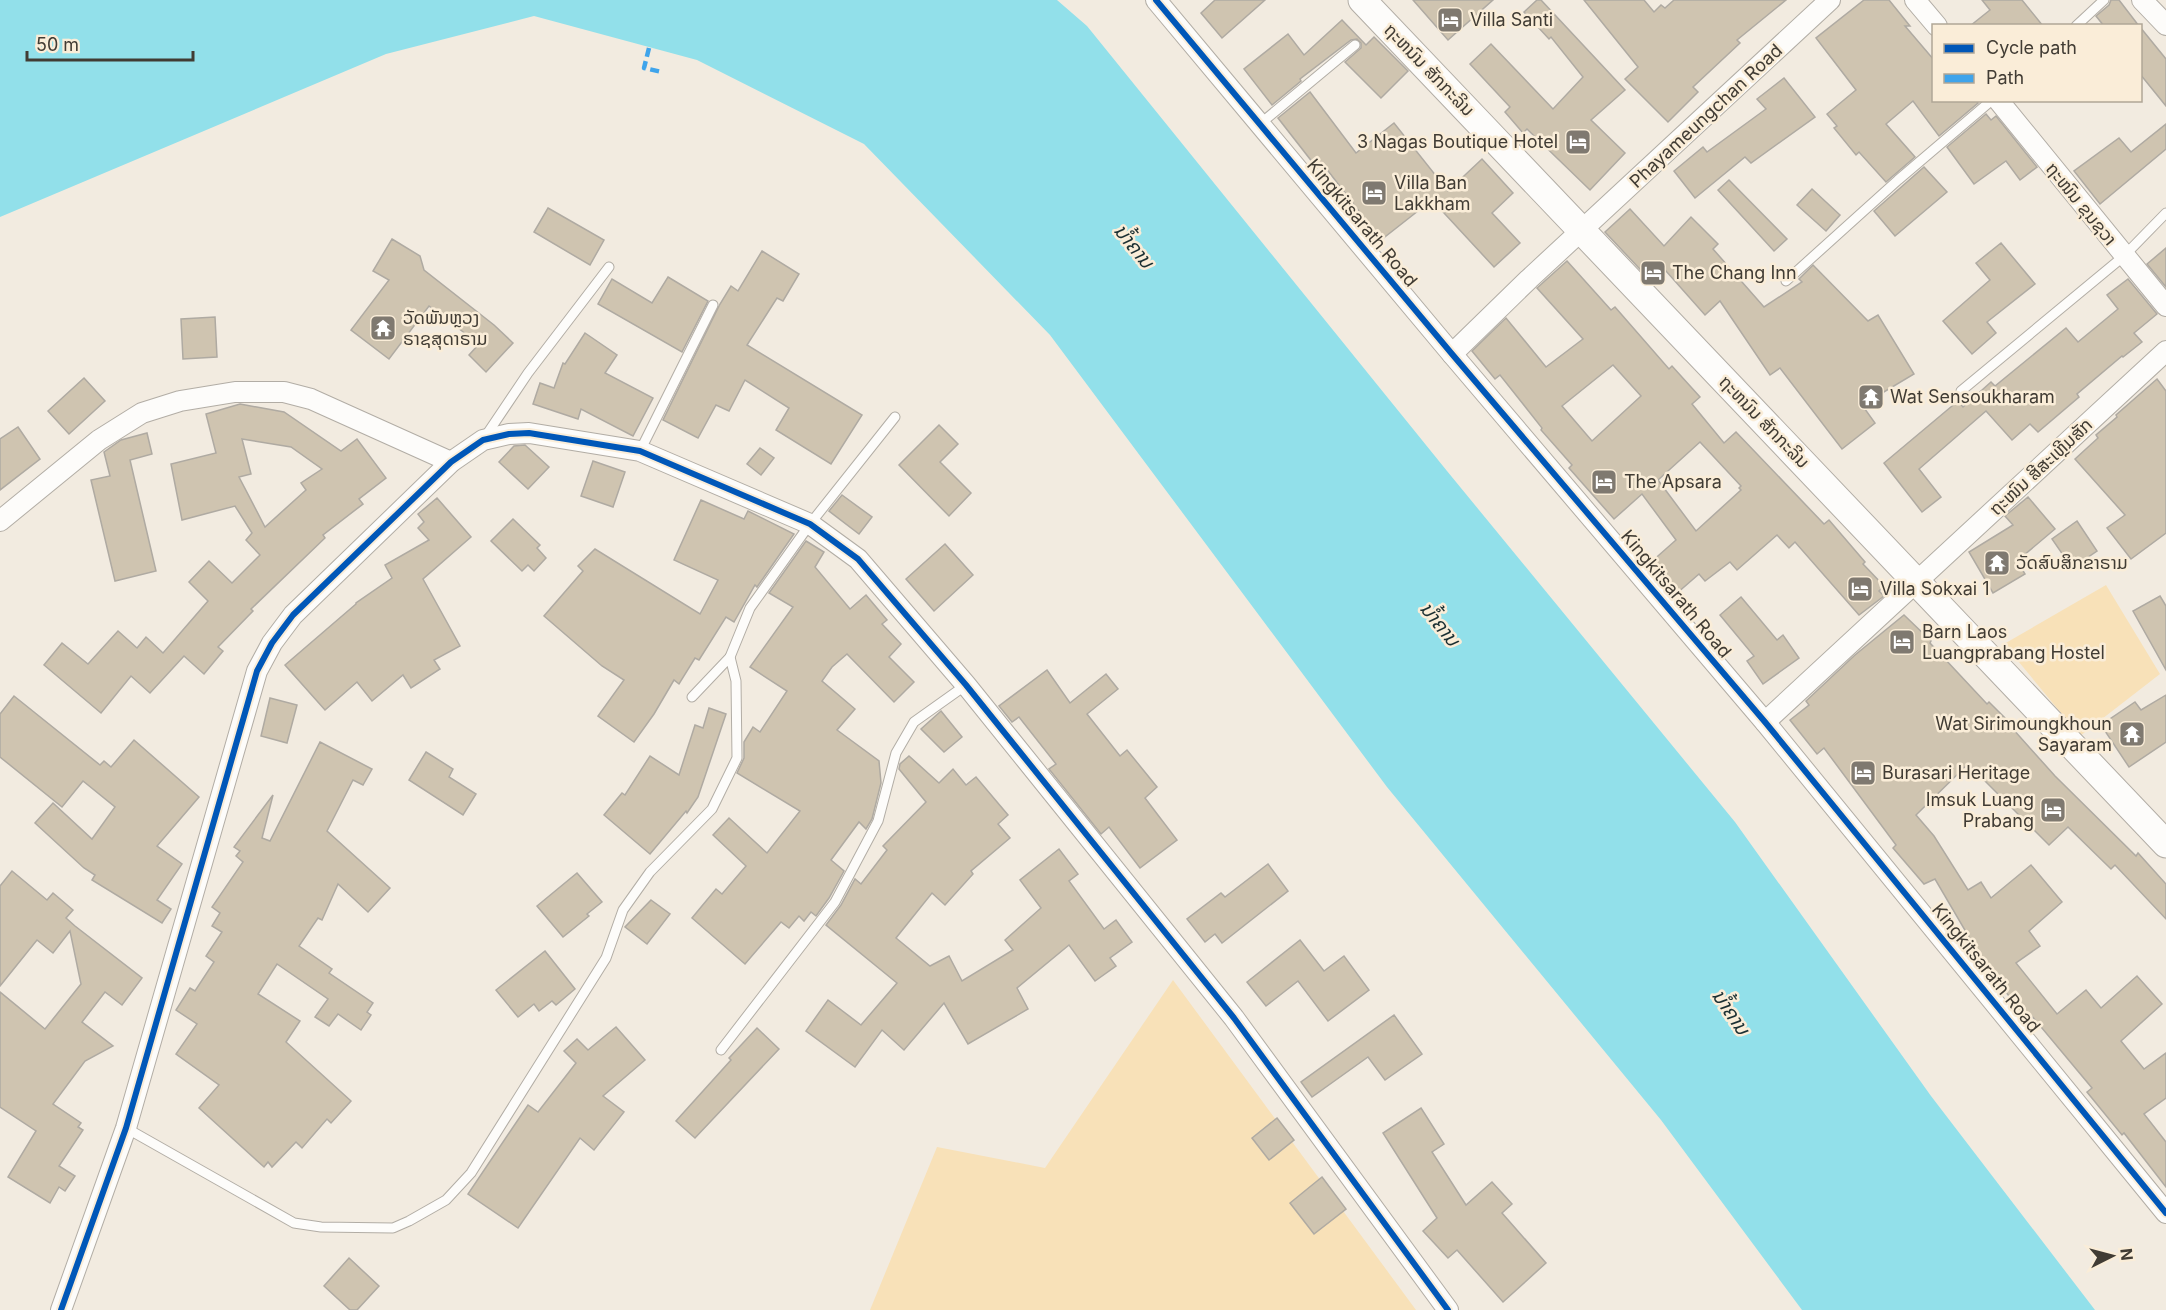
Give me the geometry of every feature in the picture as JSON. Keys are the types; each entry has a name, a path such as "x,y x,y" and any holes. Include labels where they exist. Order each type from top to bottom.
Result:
{"main road":[{"name":"ຖະຫນົນ ສັກກະລິນ","path":"1362,0 1379,23 1582,231 2166,844"}],"street":[{"name":"Kingkitsarath Road","path":"1156,0 1452,354 1765,722 2166,1213"},
{"name":"Phayameungchan Road","path":"1452,354 1830,0"},
{"path":"1916,0 1934,24"},
{"path":"2142,0 2166,25"},
{"name":"ຖະໜົນ ຂຸນຊວາ","path":"2000,102 2166,306"},
{"name":"ຖະໜົນ ສີສະເຫຼີມສັກ","path":"1765,722 2166,351"},
{"path":"0,521 99,440 142,413 180,401 235,392 284,393 312,399 451,462"},
{"path":"61,1310 126,1128 257,671 272,643 292,615 451,462 483,440 508,434 529,434 640,451 810,524 858,559 966,685 1234,1018 1448,1310"}],"lane":[{"path":"2078,24 2104,0"},
{"path":"1260,124 1355,45"},
{"path":"1785,281 1990,102"},
{"path":"1961,391 2124,256 2166,213"},
{"path":"483,440 528,374 609,267"},
{"path":"640,451 713,305"},
{"path":"692,698 730,657 750,608 810,524 895,417"},
{"path":"126,1128 294,1223 321,1227 393,1228 446,1200 471,1173 606,958 623,910 650,872 712,809 738,758 736,681 730,657"},
{"path":"721,1050 835,902 878,821 896,753 914,722 966,685"}],"shaded area":[{"path":"2106,585 2160,674 2080,736 2004,644"},
{"path":"1173,980 1416,1310 870,1310 937,1147 1045,1168"}],"water":[{"name":"ນ້ຳຄານ","path":"0,0 1057,0 1087,26 1735,822 1931,1096 2095,1310 1802,1310 1661,1120 1387,787 1050,335 864,144 697,60 534,16 386,54 0,217"}],"building":[{"path":"1215,0 1265,0 1222,38 1201,13"},
{"name":"Villa Santi","path":"1413,0 1493,0 1448,40"},
{"path":"1537,0 1541,0 1625,90 1591,120 1625,153 1590,190 1527,129 1523,133 1505,112 1510,107 1470,64 1491,44 1553,109 1583,77 1551,37 1549,39 1524,12"},
{"path":"1584,0 1644,0 1654,12 1661,5 1665,8 1674,0 1786,0 1737,40 1740,43 1693,87 1698,92 1668,122 1625,79 1638,67"},
{"path":"1864,0 1889,0 1910,26 1905,26 1932,58 1932,102 1978,103 1939,136 1913,101 1886,124 1915,157 1886,182 1859,152 1856,155 1834,128 1837,126 1827,114 1856,90 1816,38"},
{"path":"1982,0 2022,0 2041,24 1972,24 1990,10"},
{"path":"2111,0 2119,0 2137,24 2102,24 2096,16 2109,5"},
{"path":"1342,20 1366,45 1374,37 1408,71 1381,98 1345,62 1361,48 1361,43 1357,39 1351,40 1300,79 1301,81 1272,105 1244,69 1288,34 1304,55"},
{"path":"2142,29 2166,59 2166,106 2142,76"},
{"path":"1784,78 1815,117 1751,163 1745,157 1695,198 1674,171 1703,147 1707,152 1766,109 1757,99"},
{"path":"1310,92 1356,153 1394,123 1448,191 1482,159 1513,193 1492,213 1520,243 1494,267 1432,200 1381,240 1322,163 1317,168 1278,118"},
{"path":"1986,114 1991,120 1996,116 2037,167 2020,180 2006,161 1974,184 1947,147"},
{"path":"2166,124 2166,149 2100,204 2074,171 2119,138 2131,152"},
{"path":"1924,167 1947,192 1895,236 1874,211"},
{"path":"1729,180 1787,239 1774,251 1718,190"},
{"path":"1812,189 1840,215 1826,231 1797,205"},
{"path":"548,208 604,240 590,265 534,232"},
{"path":"1630,209 1664,246 1691,217 1718,244 1713,249 1764,307 1802,282 1799,279 1813,265 1868,321 1878,315 1914,374 1862,405 1875,423 1842,449 1780,368 1770,375 1720,301 1705,315 1666,271 1653,283 1605,232"},
{"path":"392,239 420,256 424,270 494,325 513,343 486,372 469,355 479,344 429,306 389,359 351,330 389,280 373,271"},
{"path":"2001,243 2035,284 1987,322 1996,333 1972,354 1943,321 1990,280 1976,263"},
{"path":"2166,248 2166,287 2147,264"},
{"path":"762,251 799,274 783,301 777,298 747,345 862,415 831,464 776,430 789,408 745,380 729,411 716,405 698,438 663,420 720,304 731,286 738,291"},
{"path":"1567,261 1611,310 1615,307 1669,369 1672,366 1700,397 1692,404 1724,443 1736,432 1824,524 1829,520 1865,562 1863,564 1884,586 1879,591 1884,596 1859,615 1795,542 1789,548 1777,535 1737,570 1730,562 1705,581 1699,574 1676,594 1650,563 1676,540 1642,494 1614,519 1569,468 1572,465 1541,430 1542,428 1500,375 1495,379 1472,351 1506,318 1546,367 1583,339 1537,288","holes":["1613,365 1641,396 1592,441 1562,406","1700,442 1741,486 1739,488 1741,490 1696,531 1658,480"]},
{"path":"668,277 708,301 682,352 598,304 612,279 652,303"},
{"path":"2128,279 2157,314 2134,333 2142,342 2077,394 2079,397 2038,432 2030,424 2012,440 1986,411 1919,469 1941,497 1922,512 1884,463 1958,401 1963,407 1991,382 1995,386 2066,328 2078,342 2118,309 2107,295"},
{"path":"215,317 217,357 183,359 181,319"},
{"path":"585,333 617,355 605,373 653,398 633,436 581,409 578,419 533,404 540,383 554,388 563,363 565,364"},
{"path":"84,378 105,401 69,434 48,411"},
{"path":"2157,379 2166,391 2166,533 2131,559 2107,528 2125,515 2075,459 2098,438 2096,435 2117,417 2116,415"},
{"path":"240,404 284,412 341,451 357,439 386,478 359,499 363,504 323,535 325,538 251,609 253,611 218,647 223,651 204,674 184,656 150,693 131,676 101,713 44,665 62,643 88,664 118,631 137,648 146,637 163,653 208,601 189,582 209,561 232,583 260,555 246,540 252,533 235,506 182,520 171,464 216,453 206,414","holes":["242,439 291,447 322,469 301,483 306,490 265,527 239,477 251,474"]},
{"path":"939,425 958,444 940,462 971,493 949,516 899,465"},
{"path":"18,427 40,459 0,490 0,439"},
{"path":"147,433 152,454 130,460 156,571 115,581 91,480 110,476 104,452 121,440"},
{"path":"525,445 549,467 528,489 499,462 514,446"},
{"path":"760,448 774,458 761,475 747,464"},
{"path":"593,461 625,472 613,507 581,496"},
{"path":"842,495 872,517 859,534 829,511"},
{"path":"2028,497 2055,529 2017,561 2025,574 1993,593 1969,552 2013,525 2005,516"},
{"path":"437,498 471,537 423,579 460,646 434,660 440,669 411,688 403,675 372,701 357,682 325,710 285,665 356,603 392,578 385,565 429,540 418,528 424,522 418,514"},
{"path":"701,500 744,519 748,511 794,534 757,587 755,585 734,622 726,617 699,660 695,658 679,684 674,680 634,742 598,716 624,680 602,666 544,616 583,571 578,566 595,549 700,614 718,580 674,560"},
{"path":"513,519 540,545 537,548 546,558 534,571 528,565 522,571 491,541"},
{"path":"2077,521 2097,551 2072,568 2052,539"},
{"path":"806,541 824,552 815,567 850,609 866,595 887,620 882,624 901,644 889,657 914,682 894,702 847,654 832,667 822,681 855,709 837,730 879,761 881,783 872,819 866,829 859,822 831,860 844,871 816,916 811,912 804,921 799,916 789,928 781,922 745,964 692,918 716,889 722,894 746,866 713,835 729,818 767,853 800,811 737,773 744,758 744,742 753,727 760,732 787,691 750,667 793,607 769,593"},
{"path":"945,544 973,575 934,611 906,579"},
{"path":"2160,596 2166,606 2166,670 2133,611"},
{"path":"1741,597 1777,640 1783,635 1799,658 1763,684 1747,661 1754,656 1720,615"},
{"path":"1904,615 1931,641 1930,643 1987,704 1989,702 2013,726 2012,728 2055,776 2136,856 2138,853 2166,884 2166,919 2115,865 2111,869 2068,827 2049,845 1968,764 1916,815 1934,836 1968,890 1981,882 1991,898 2031,865 2062,902 2029,931 2040,946 2016,963 2057,1014 2086,990 2101,1008 2137,976 2162,1004 2121,1041 2144,1069 2166,1053 2166,1098 2144,1114 2166,1142 2166,1187 2124,1133 2122,1135 2087,1092 2092,1088 2031,1015 2027,1019 1965,940 1969,937 1935,879 1924,884 1893,848 1896,845 1824,748 1817,754 1790,720 1809,705 1806,701 1855,655"},
{"path":"1047,670 1070,703 1106,674 1118,689 1087,714 1120,756 1127,750 1157,787 1145,798 1177,840 1140,868 1109,827 1101,834 1049,769 1056,764 1019,717 1012,722 999,706"},
{"name":"Wat Sirimoungkhoun Sayaram","path":"2166,695 2166,742 2129,767 2101,725 2135,702 2141,710"},
{"path":"14,696 100,765 104,761 111,767 134,740 199,797 157,846 182,864 157,900 171,909 162,923 92,880 95,875 84,868 35,823 53,803 92,839 115,807 83,781 62,807 0,757 0,714"},
{"path":"270,698 297,705 287,743 261,736"},
{"path":"709,708 726,714 698,797 687,813 686,811 650,854 604,815 622,793 625,795 650,756 679,775 695,725 703,728"},
{"path":"941,711 962,737 944,752 921,729"},
{"path":"320,742 372,769 363,785 353,780 327,831 390,888 368,912 338,884 322,920 318,918 299,946 332,969 329,973 373,1003 367,1012 371,1015 361,1030 338,1014 329,1026 315,1017 328,999 277,964 258,994 300,1021 286,1042 351,1101 331,1123 327,1119 302,1148 296,1142 272,1167 268,1162 264,1167 199,1108 219,1085 176,1054 197,1024 176,1010 190,988 195,991 214,962 206,956 222,932 212,926 220,913 212,907 243,862 236,856 240,851 234,847 273,795 262,838 270,841"},
{"path":"426,752 453,769 449,777 476,794 463,815 409,780"},
{"path":"909,756 939,783 953,769 966,785 976,777 1008,815 998,824 1010,838 971,871 973,874 945,905 932,893 896,938 930,966 949,956 962,981 1013,950 1005,940 1041,908 1020,880 1059,849 1078,874 1069,881 1104,929 1116,920 1132,942 1110,958 1116,966 1095,981 1069,945 1017,988 1028,1009 968,1044 944,1003 904,1050 882,1030 855,1067 806,1031 828,1000 861,1025 897,983 826,925 841,905 855,879 861,884 887,850 883,846 926,802 899,769 900,764"},
{"path":"1268,864 1288,891 1222,943 1215,934 1205,942 1187,919 1221,893 1225,897"},
{"path":"12,871 47,900 53,893 73,910 66,918 142,978 122,1005 105,992 82,1022 113,1046 85,1061 53,1104 81,1123 78,1127 83,1130 59,1166 75,1176 65,1191 59,1187 50,1203 8,1177 36,1131 0,1107 0,992 45,1029 81,984 70,931 53,953 37,940 0,986 0,886"},
{"path":"577,873 602,902 563,937 537,906"},
{"path":"651,900 670,914 647,944 625,927"},
{"path":"1300,940 1324,971 1344,956 1369,990 1328,1021 1298,981 1266,1006 1247,982"},
{"path":"545,951 575,989 556,1005 552,1001 539,1011 534,1004 518,1017 496,990"},
{"path":"1394,1015 1422,1054 1385,1080 1368,1057 1312,1097 1301,1082"},
{"path":"616,1027 645,1060 603,1096 624,1112 594,1150 580,1138 518,1228 468,1194 528,1105 538,1112 576,1063 564,1051 577,1039 588,1050"},
{"path":"757,1028 779,1049 695,1138 676,1121"},
{"path":"1421,1108 1444,1144 1432,1152 1466,1205 1492,1182 1512,1204 1502,1213 1546,1263 1503,1302 1457,1250 1448,1258 1423,1231 1437,1218 1383,1133"},
{"path":"1277,1118 1294,1140 1269,1160 1252,1138"},
{"path":"1322,1177 1346,1209 1314,1234 1290,1203"},
{"path":"349,1258 379,1286 357,1310 350,1310 324,1286"}],"marked path":[{"path":"649,48 644,68 662,72"}],"cycle path":[{"path":"1156,0 1452,354 1765,722 2166,1213"},
{"path":"61,1310 126,1128 257,671 272,643 293,615 451,462 483,440 509,434 529,433 640,451 810,524 858,559 966,685 1234,1018 1448,1310"}],"place":[{"name":"Villa Santi","path":"1450,20"},
{"name":"3 Nagas Boutique Hotel","path":"1578,142"},
{"name":"Villa Ban Lakkham","path":"1374,193"},
{"name":"The Chang Inn","path":"1653,273"},
{"name":"ວັດພັນຫຼວງ ຣາຊສຸດາຣາມ","path":"383,328"},
{"name":"Wat Sensoukharam","path":"1871,397"},
{"name":"The Apsara","path":"1604,482"},
{"name":"ວັດສົບສິກຂາຣາມ","path":"1997,563"},
{"name":"Villa Sokxai 1","path":"1860,589"},
{"name":"Barn Laos Luangprabang Hostel","path":"1902,642"},
{"name":"Wat Sirimoungkhoun Sayaram","path":"2132,734"},
{"name":"Burasari Heritage","path":"1863,773"},
{"name":"Imsuk Luang Prabang","path":"2053,810"}]}
